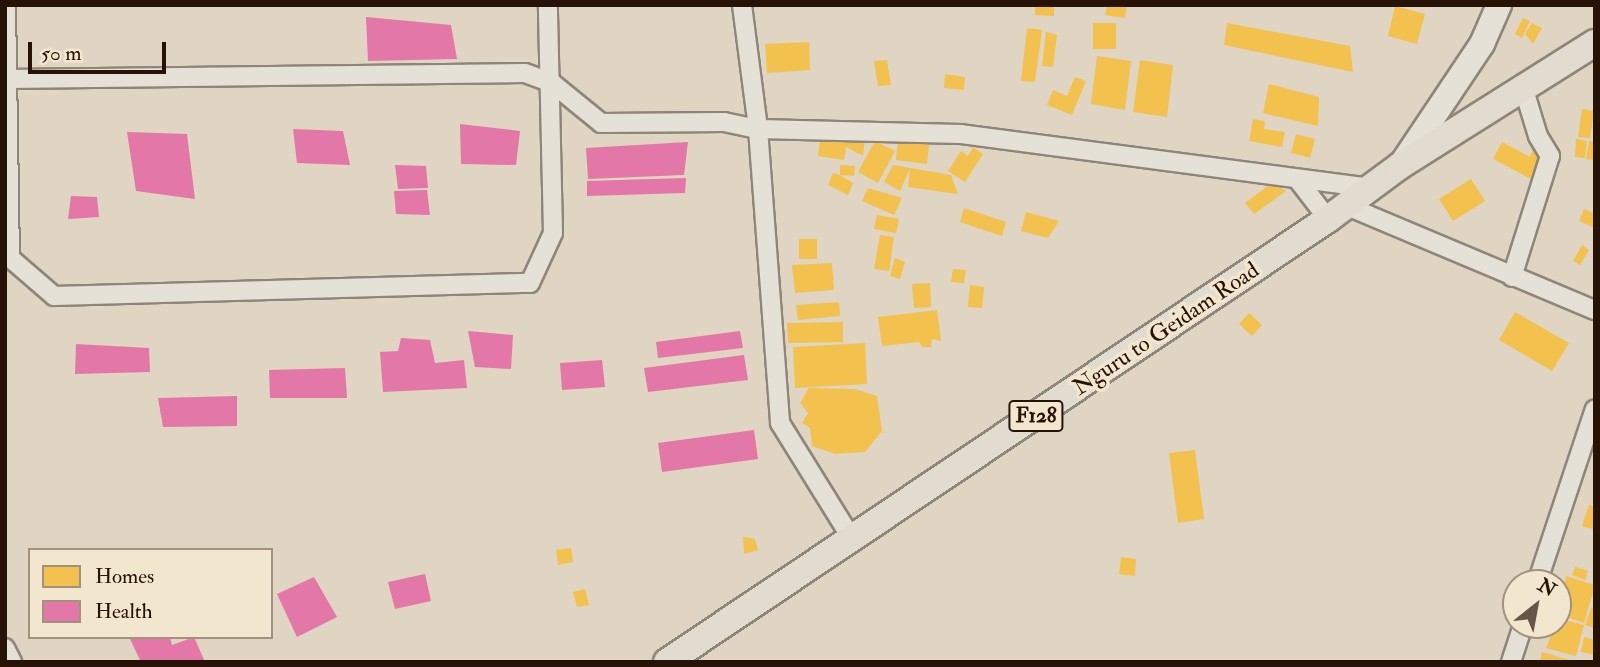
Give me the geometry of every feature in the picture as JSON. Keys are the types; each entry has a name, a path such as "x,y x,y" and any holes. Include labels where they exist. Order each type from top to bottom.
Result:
{"main road":[{"path":"1401,166 1482,44 1499,5"},
{"name":"Nguru to Geidam Road","path":"667,662 1338,213 1401,166 1589,53"}],"street":[{"path":"6,5 9,258 54,296 530,283 553,233 552,83 548,5"},
{"path":"742,5 758,129 780,423 852,539"},
{"path":"7,79 525,73 552,83 601,123 724,122 758,129 810,127 961,134 1084,147 1298,180 1373,188"},
{"path":"1512,277 1550,156 1538,136 1524,90"},
{"path":"1298,180 1338,213 1595,310"},
{"path":"1542,569 1595,409"},
{"path":"1511,662 1518,639"},
{"path":"5,648 12,662"}],"building: Homes":[{"path":"1035,5 1054,5 1054,16 1035,15"},
{"path":"1107,5 1127,5 1125,18 1105,15"},
{"path":"1395,6 1425,14 1417,44 1388,36"},
{"path":"1523,18 1530,21 1522,38 1515,34"},
{"path":"1093,23 1116,23 1116,49 1093,49"},
{"path":"1227,23 1350,46 1353,72 1224,45"},
{"path":"1532,23 1542,28 1533,44 1525,34"},
{"path":"1027,28 1042,30 1035,82 1021,81"},
{"path":"1046,32 1057,35 1053,67 1042,66"},
{"path":"809,42 810,70 767,73 765,44"},
{"path":"1097,56 1131,61 1125,110 1091,104"},
{"path":"887,60 891,85 878,86 874,61"},
{"path":"1140,60 1173,65 1167,117 1133,112"},
{"path":"945,74 965,77 964,90 944,88"},
{"path":"1075,77 1086,81 1072,115 1047,105 1053,90 1067,96"},
{"path":"1269,84 1319,97 1318,126 1263,113"},
{"path":"1582,109 1594,111 1590,138 1578,137"},
{"path":"1253,119 1265,121 1264,129 1285,132 1282,147 1249,141"},
{"path":"821,132 865,139 863,156 846,147 844,160 818,156"},
{"path":"1296,134 1315,139 1310,158 1291,153"},
{"path":"1576,139 1587,141 1585,158 1575,157"},
{"path":"875,141 895,151 878,183 858,172"},
{"path":"898,141 929,145 927,164 896,160"},
{"path":"1589,141 1595,142 1595,160 1586,159"},
{"path":"1502,142 1530,157 1533,149 1546,156 1533,180 1493,159"},
{"path":"973,147 983,154 965,182 948,171 961,151 968,156"},
{"path":"840,165 855,166 854,176 840,175"},
{"path":"893,165 951,175 958,194 908,187 910,169 900,191 884,182"},
{"path":"833,173 853,183 848,195 828,185"},
{"path":"1471,179 1485,201 1453,221 1439,199"},
{"path":"1272,183 1286,191 1254,214 1245,203"},
{"path":"868,188 902,198 894,215 862,201"},
{"path":"964,208 1006,222 1002,236 960,222"},
{"path":"1584,209 1595,214 1595,228 1579,221"},
{"path":"1026,212 1059,221 1048,238 1021,231"},
{"path":"877,215 899,219 896,233 874,229"},
{"path":"880,235 894,237 889,271 874,269"},
{"path":"799,239 817,239 817,259 799,259"},
{"path":"1582,245 1589,250 1580,265 1573,261"},
{"path":"895,258 905,262 900,279 890,276"},
{"path":"832,263 834,290 795,293 792,265"},
{"path":"953,269 966,270 964,283 951,282"},
{"path":"930,283 931,307 914,308 912,284"},
{"path":"970,285 984,287 982,308 968,307"},
{"path":"839,302 840,316 798,320 796,305"},
{"path":"937,310 941,341 932,339 931,347 922,347 919,342 882,346 878,317"},
{"path":"1515,312 1569,343 1552,371 1499,340"},
{"path":"1249,313 1262,325 1252,336 1239,324"},
{"path":"843,322 843,342 788,343 787,323"},
{"path":"865,343 867,384 795,388 793,347"},
{"path":"809,388 855,389 877,396 882,431 865,452 835,454 812,446 810,428 802,423 808,413 800,403"},
{"path":"1195,450 1204,519 1178,523 1169,453"},
{"path":"1589,505 1595,507 1593,529 1582,526"},
{"path":"743,537 755,539 758,550 744,554"},
{"path":"571,548 573,562 558,565 556,550"},
{"path":"1121,557 1136,559 1135,576 1119,574"},
{"path":"1575,567 1588,571 1585,580 1572,575"},
{"path":"1572,578 1595,585 1584,623 1572,619"},
{"path":"585,589 589,605 577,607 573,592"},
{"path":"1591,608 1595,609 1595,628 1585,625"},
{"path":"1572,622 1584,625 1576,656 1546,648 1550,639 1572,639"},
{"path":"1584,637 1595,640 1595,655 1581,652"},
{"path":"1542,652 1573,661 1540,662"}],"building: Health":[{"path":"366,17 451,25 457,59 368,61"},
{"path":"460,124 520,131 516,165 461,164"},
{"path":"293,129 343,131 350,165 297,163"},
{"path":"127,132 187,134 195,199 136,191"},
{"path":"688,142 684,175 588,179 586,148"},
{"path":"395,165 426,166 428,188 398,189"},
{"path":"686,178 685,193 587,196 587,181"},
{"path":"427,190 430,215 396,214 394,191"},
{"path":"71,196 97,197 99,217 68,219"},
{"path":"468,331 513,335 511,369 475,367"},
{"path":"740,331 743,348 658,358 656,342"},
{"path":"401,338 430,340 435,363 464,360 467,388 383,392 380,352 398,351"},
{"path":"76,344 149,348 150,372 75,374"},
{"path":"744,355 748,380 648,392 644,368"},
{"path":"602,360 605,387 562,390 560,363"},
{"path":"345,368 347,398 270,398 269,370"},
{"path":"237,396 237,426 163,427 158,398"},
{"path":"754,430 758,459 662,472 658,443"},
{"path":"425,574 431,601 395,609 388,582"},
{"path":"314,577 337,617 297,637 277,594"},
{"path":"130,639 170,639 172,645 195,639 205,662 141,662"}]}
